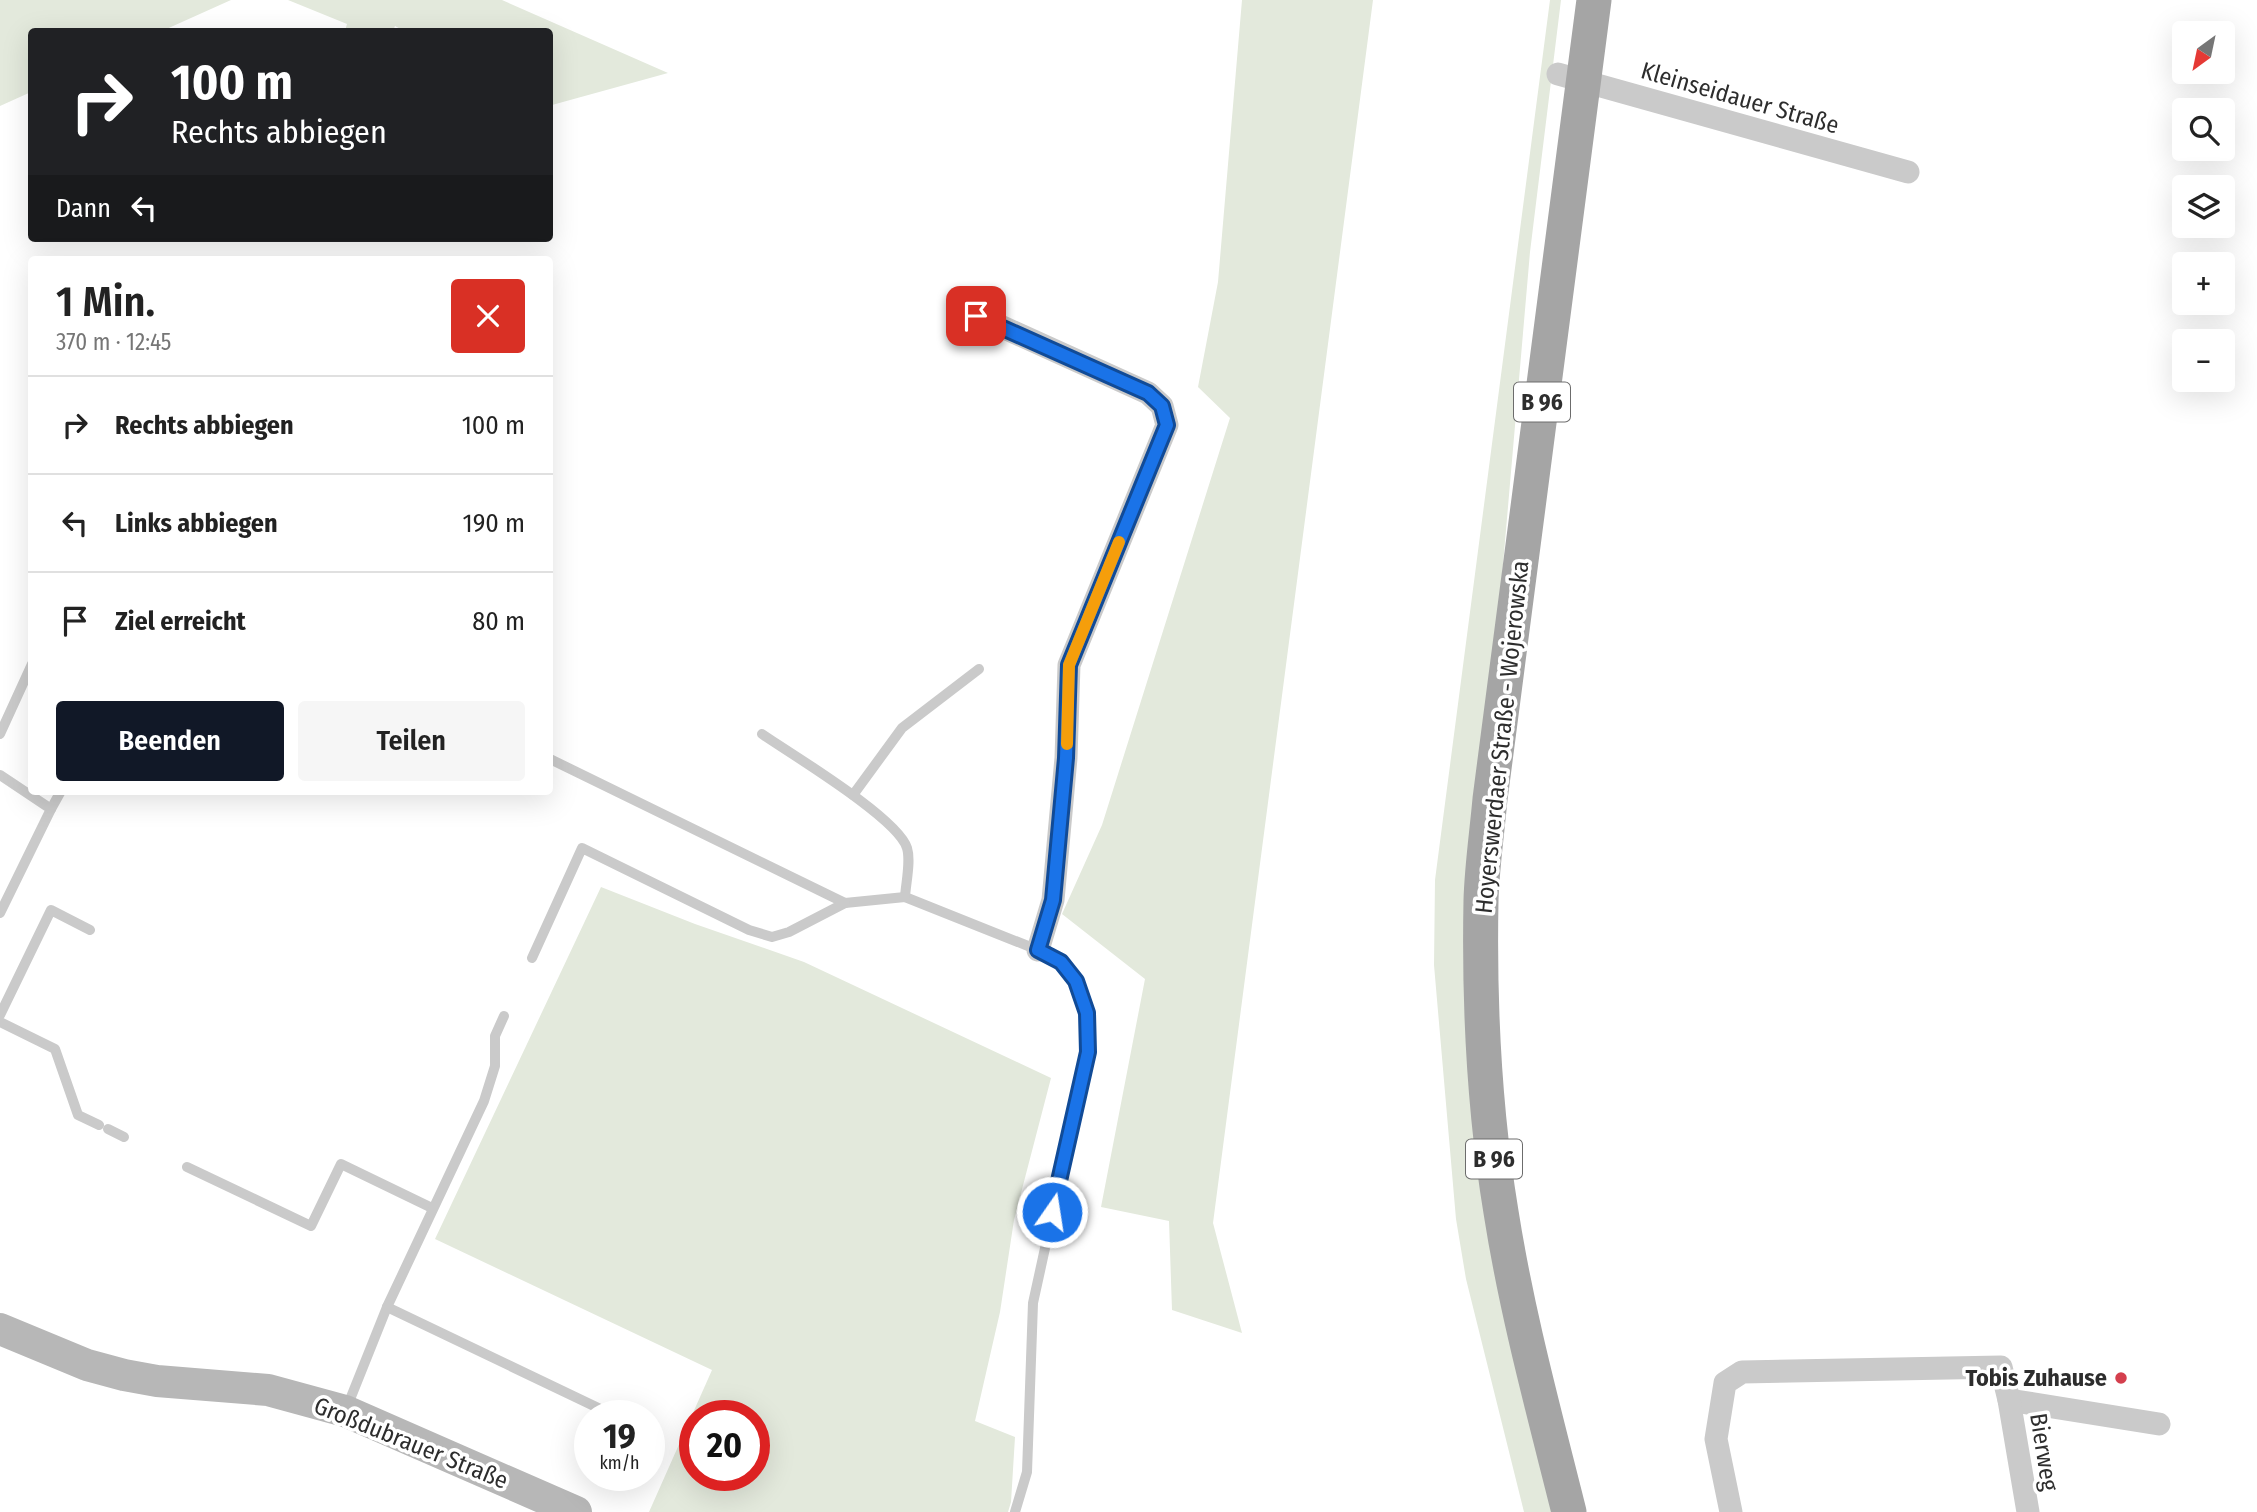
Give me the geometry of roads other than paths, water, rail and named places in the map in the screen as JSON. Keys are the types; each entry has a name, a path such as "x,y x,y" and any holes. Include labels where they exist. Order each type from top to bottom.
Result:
{"main road":[{"name":"Hoyerswerdaer Straße - Wojerowska","path":"1569,1512 1524,1335 1500,1211 1486,1084 1481,1000 1481,898 1571,78 1594,0"},
{"name":"Großdubrauer Straße","path":"0,1329 87,1365 124,1375 157,1381 268,1390 345,1411 566,1510"}],"street":[{"name":"Kleinseidauer Straße","path":"1571,78 1908,172"},
{"path":"976,316 1148,393 1162,406 1167,425 1069,665 1066,758 1053,900 1038,950"},
{"name":"Bierweg","path":"1731,1512 1716,1439 1725,1383 1742,1372 2001,1367 2028,1512"},
{"name":"Bierweg","path":"2009,1400 2159,1424"}],"lane":[{"path":"853,795 902,728 979,669"},
{"path":"0,734 28,673"},
{"path":"762,734 853,795 898,832 907,849 905,897"},
{"path":"553,760 845,903"},
{"path":"0,775 28,794"},
{"path":"30,795 51,809"},
{"path":"0,914 59,795"},
{"path":"532,958 582,848 749,930 772,937 789,932 845,903 905,897 1038,950 1061,962 1076,981 1087,1013 1088,1052 1033,1303 1027,1472 1015,1512"},
{"path":"0,1015 51,910 90,930"},
{"path":"345,1411 387,1307 484,1101 495,1066 495,1036 504,1016"},
{"path":"0,1022 54,1049 78,1115 124,1137"},
{"path":"187,1167 311,1226 341,1164 432,1208"},
{"path":"387,1307 582,1400"}],"place":[{"name":"Tobis Zuhause","path":"2121,1378"}]}
